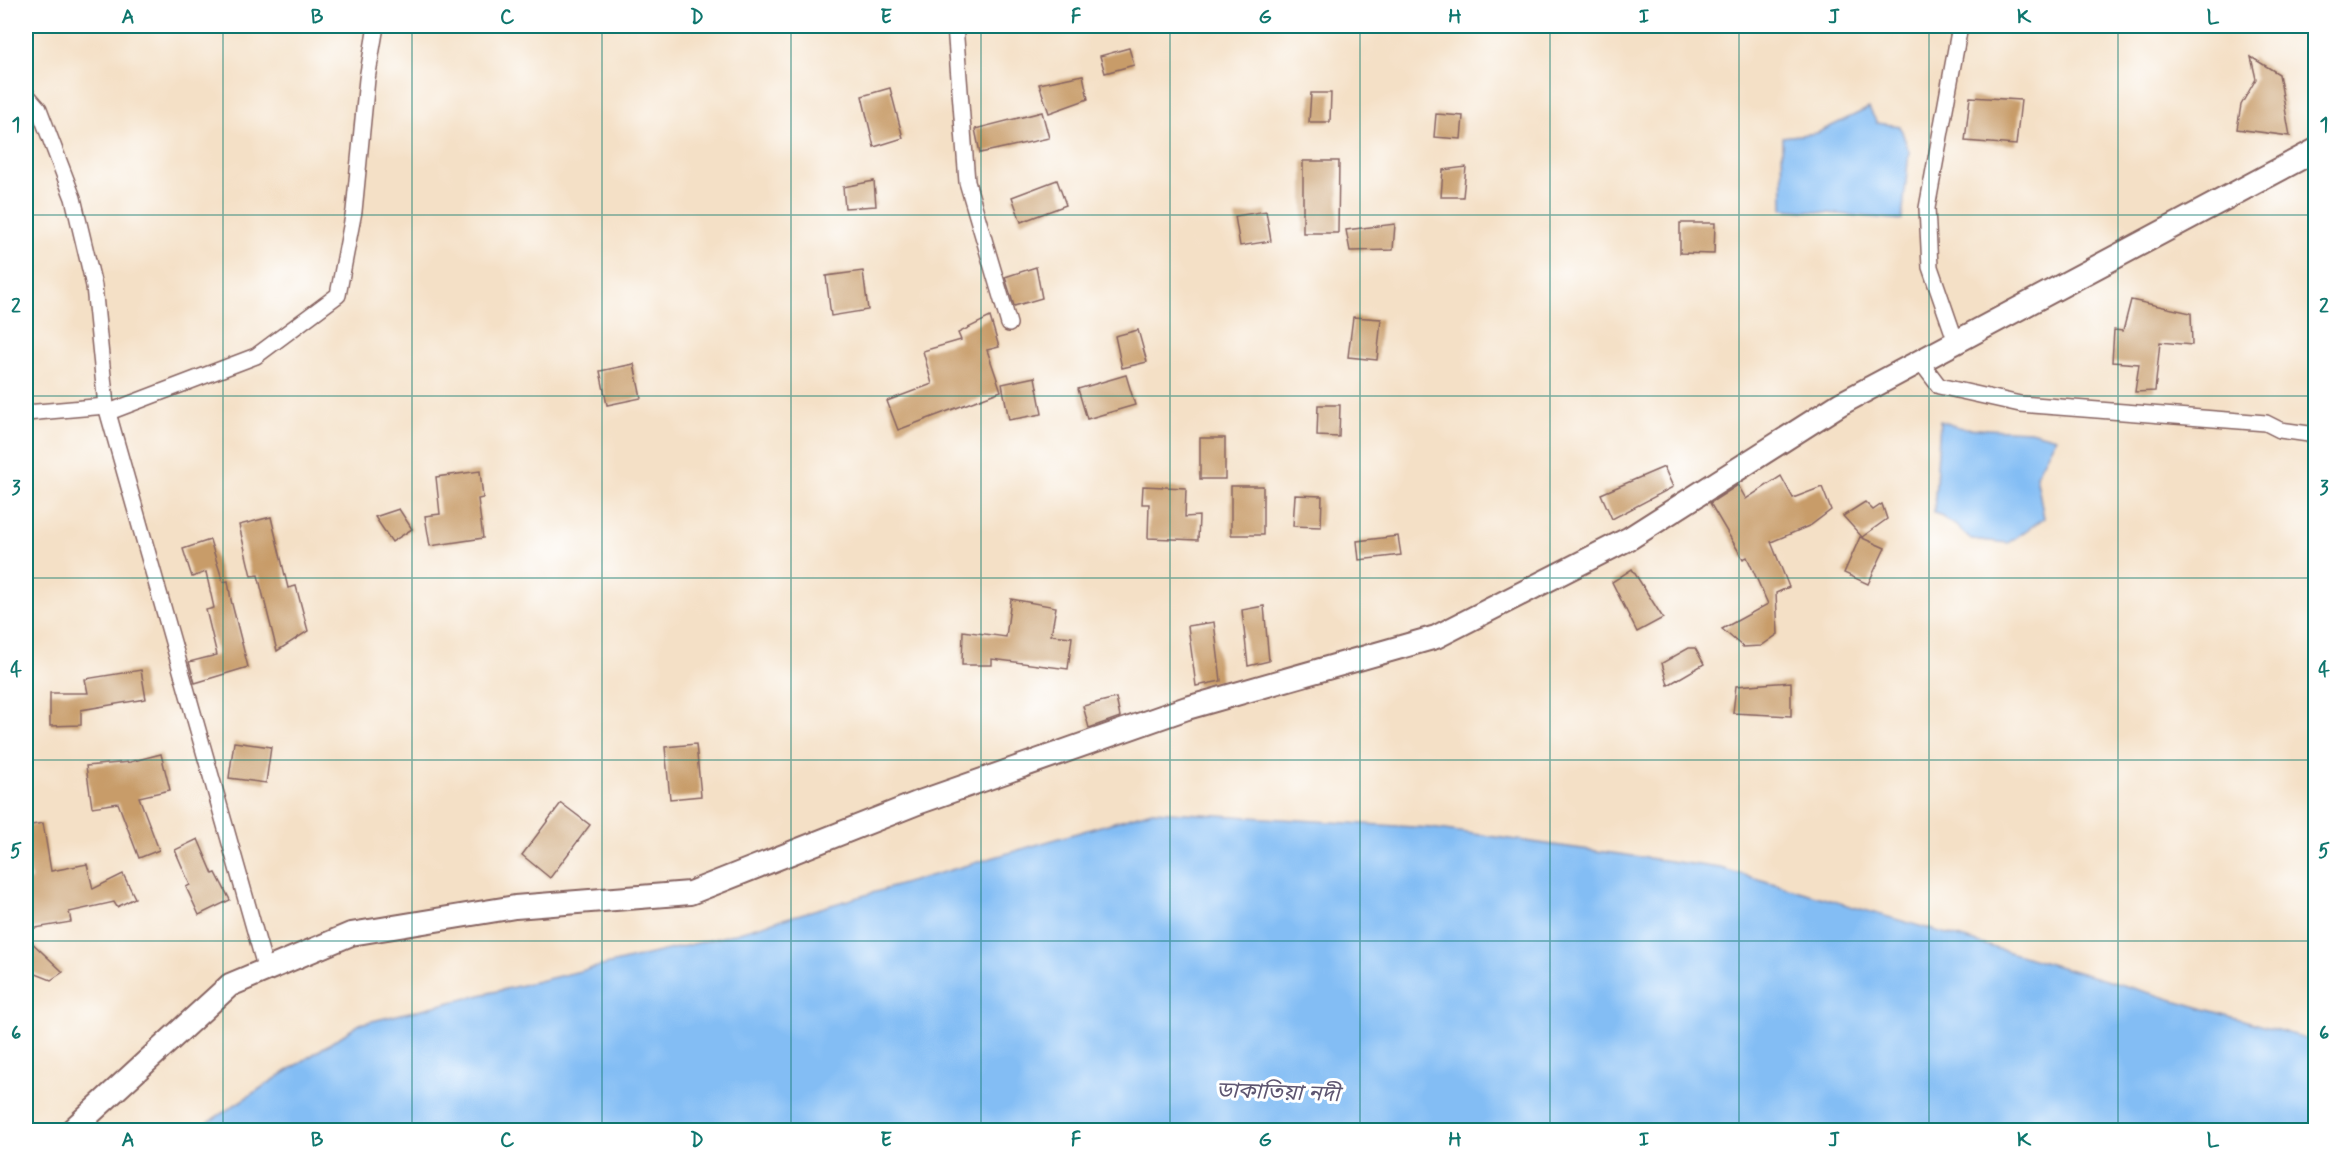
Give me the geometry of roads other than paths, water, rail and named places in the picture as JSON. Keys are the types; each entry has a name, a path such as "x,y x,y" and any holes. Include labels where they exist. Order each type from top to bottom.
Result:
{"main road":[{"path":"72,1131 230,985 351,934 515,907 690,893 920,802 1186,708 1436,637 1630,538 1840,404 2316,150"}],"street":[{"path":"26,413 107,409 256,356 338,295 354,211 367,78 376,26"},
{"path":"955,26 967,182 1008,324"},
{"path":"1956,342 1930,267 1927,208 1960,26"},
{"path":"26,94 39,109 73,198 94,286 107,409 266,970"},
{"path":"1920,361 1939,386 2020,404 2266,423 2280,430 2316,435"}],"water":[{"path":"1869,108 1877,123 1900,126 1909,152 1902,220 1783,209 1782,137 1817,133"},
{"path":"1940,421 1962,428 2030,431 2056,438 2036,475 2044,518 2008,543 1970,539 1955,525 1934,512"},
{"name":"ডাকাতিয়া নদী","path":"1152,811 1430,828 1720,868 2315,1041 2315,1130 196,1130 360,1024 722,937"}]}
